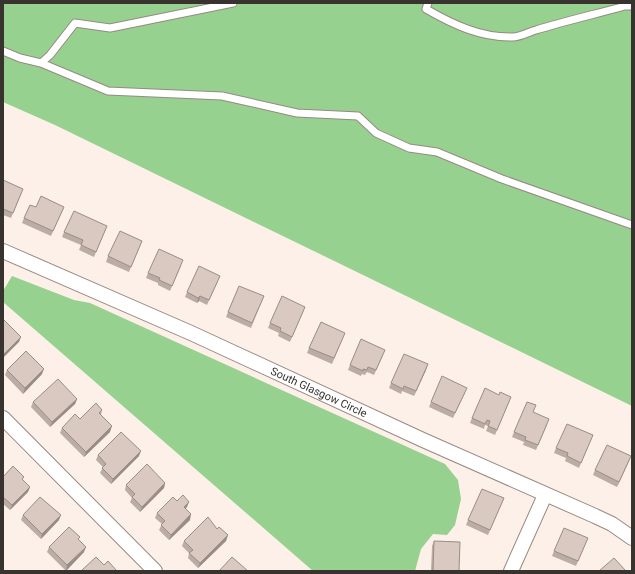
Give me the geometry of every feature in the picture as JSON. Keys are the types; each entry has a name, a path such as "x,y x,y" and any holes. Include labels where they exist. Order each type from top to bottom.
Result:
{"street":[{"name":"South Glasgow Circle","path":"3,251 191,333 612,524 632,538"},
{"path":"3,418 155,571"},
{"path":"510,571 545,494"}],"lane":[{"path":"41,63 50,55 74,23 110,28 233,3"},
{"path":"428,3 426,9 468,30 495,36 514,37 625,6 632,6"},
{"path":"3,51 20,58 41,63 108,91 222,96 297,112 358,116 376,133 409,148 437,152 502,179 632,225"}],"green space":[{"path":"3,3 632,3 632,406 55,125 3,102"},
{"path":"12,276 74,300 90,303 445,464 458,480 461,499 455,525 447,535 433,534 421,549 415,571 313,571 3,302 3,291"}],"building":[{"path":"3,180 23,189 13,213 3,209"},
{"path":"41,196 64,207 53,231 24,218 30,205 36,207"},
{"path":"74,211 107,226 96,252 81,245 83,240 64,232"},
{"path":"120,231 142,241 131,267 108,256"},
{"path":"159,249 183,260 172,286 159,280 160,278 148,273"},
{"path":"199,266 220,276 209,300 200,296 198,298 187,292"},
{"path":"239,286 264,296 252,323 228,312"},
{"path":"282,296 305,307 292,337 280,331 281,328 270,323"},
{"path":"3,319 21,337 3,355"},
{"path":"321,322 345,333 334,358 309,348"},
{"path":"361,339 385,350 376,370 368,367 367,370 363,369 363,371 350,365"},
{"path":"26,351 44,369 25,388 7,370"},
{"path":"404,354 428,364 416,391 404,386 403,389 391,383"},
{"path":"442,376 467,388 455,413 431,402"},
{"path":"58,379 77,399 52,422 33,402"},
{"path":"485,388 499,395 500,392 511,397 497,430 488,426 490,421 487,420 485,424 472,418"},
{"path":"527,402 536,405 533,412 549,419 538,445 525,440 526,437 514,432"},
{"path":"96,403 102,410 99,413 112,426 86,452 62,428 75,414 80,419"},
{"path":"567,424 593,435 581,463 567,456 568,453 556,448"},
{"path":"121,432 141,451 113,479 102,468 106,464 98,455"},
{"path":"607,445 631,456 619,482 595,470"},
{"path":"147,464 165,483 142,507 132,497 135,494 126,485"},
{"path":"13,466 24,477 22,479 30,487 12,505 3,497 3,477"},
{"path":"482,489 504,498 490,530 468,520"},
{"path":"183,495 189,502 184,507 191,514 171,535 161,525 165,521 157,513 173,497 177,501"},
{"path":"40,497 61,515 42,534 23,515"},
{"path":"208,517 217,529 219,527 228,535 200,563 189,553 193,550 184,541"},
{"path":"69,527 80,537 78,539 86,547 67,565 49,547"},
{"path":"564,528 588,538 578,561 554,551"},
{"path":"434,541 460,542 459,571 433,571"},
{"path":"96,557 104,565 108,561 117,571 81,571"},
{"path":"232,557 248,571 219,571"},
{"path":"614,558 626,571 599,571"}]}
